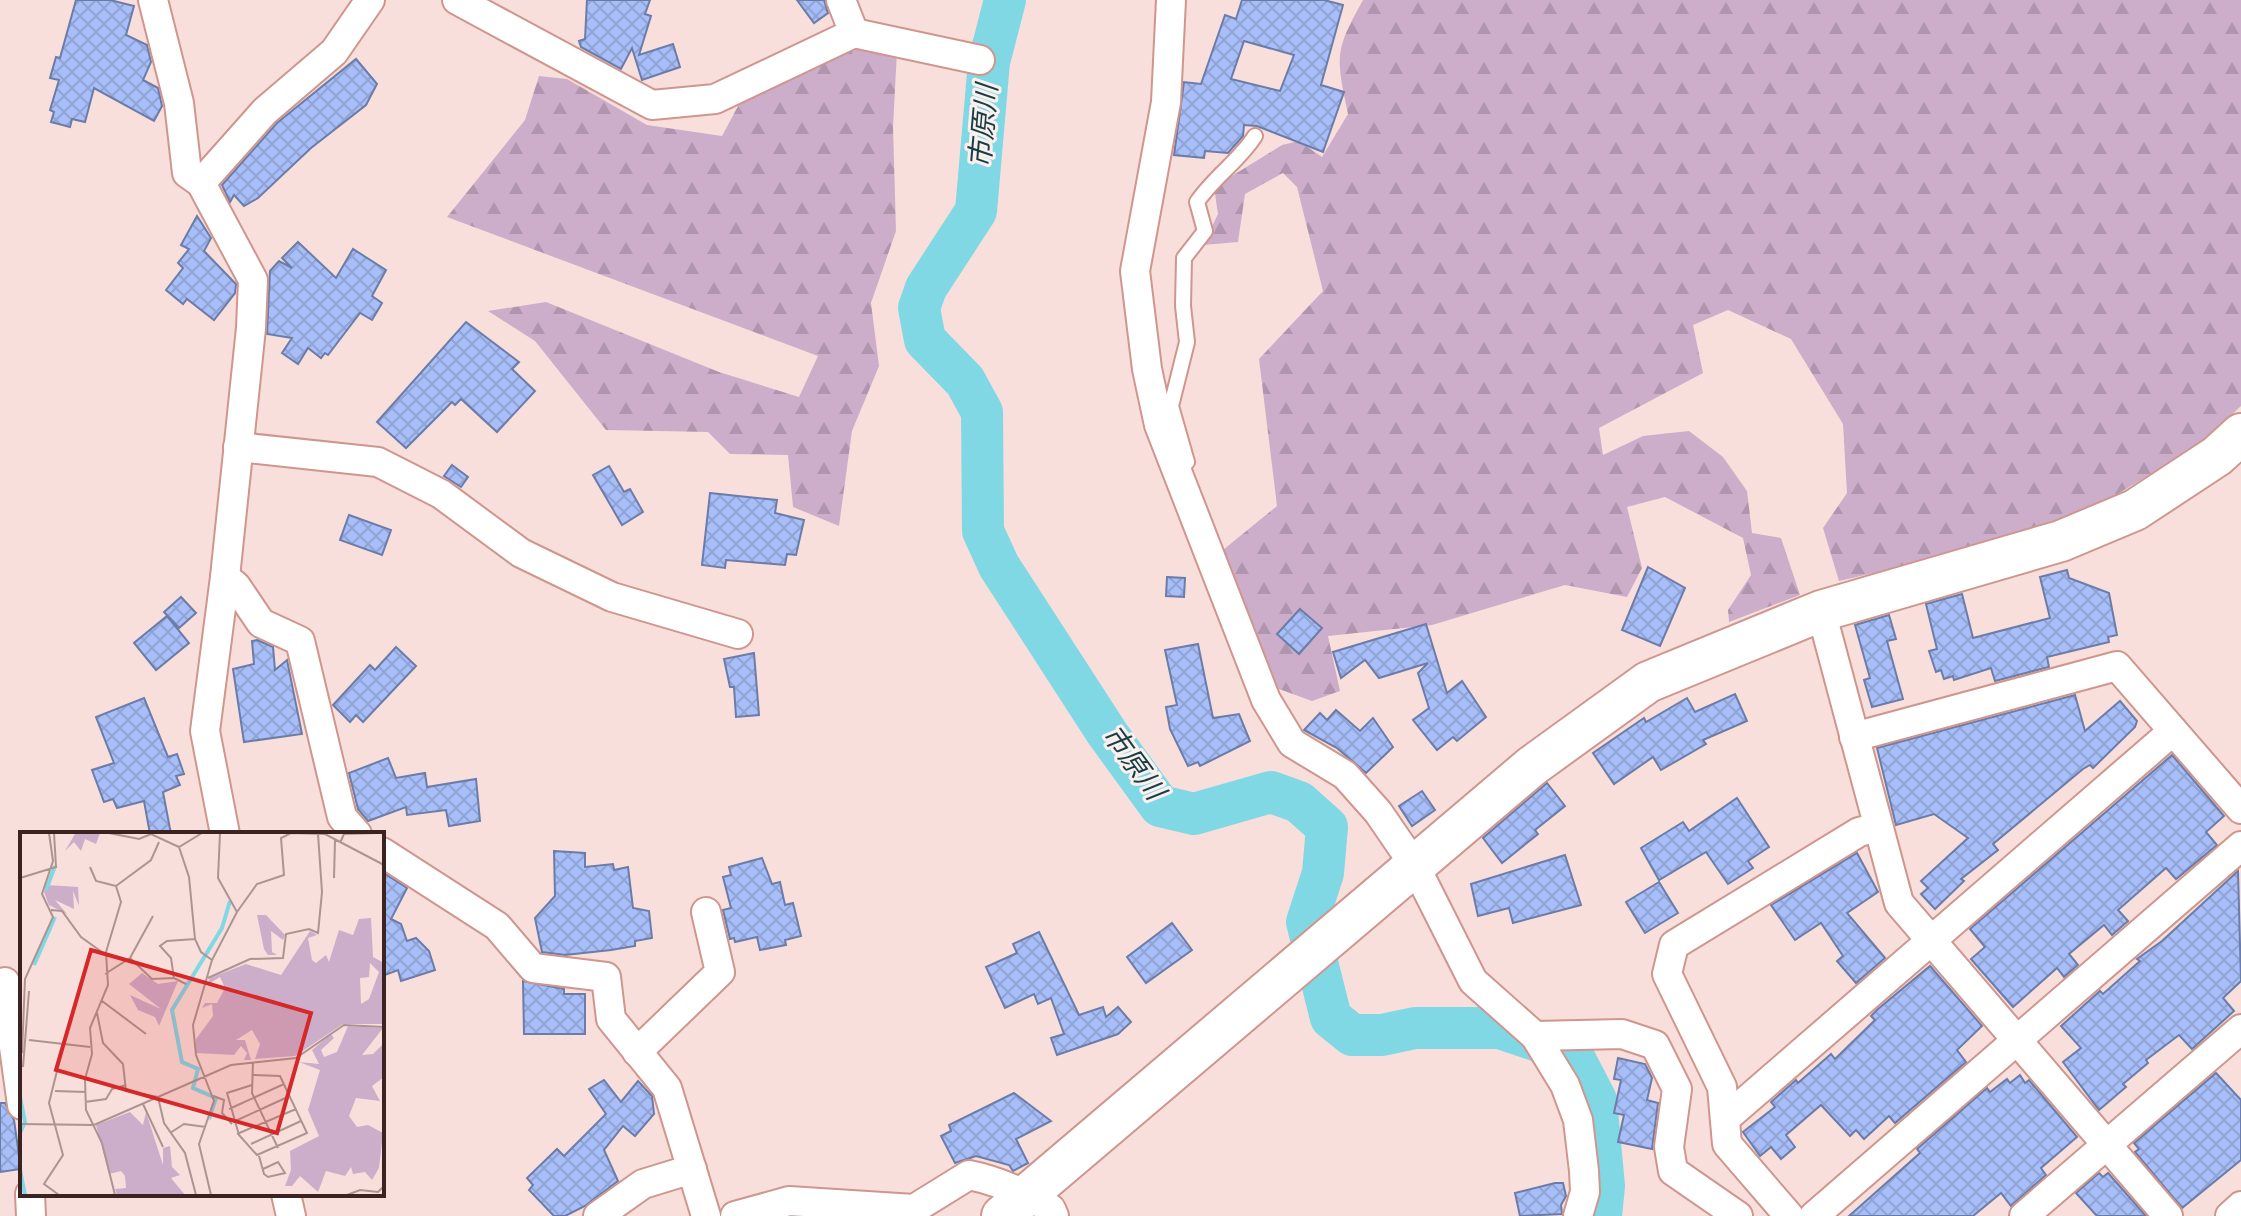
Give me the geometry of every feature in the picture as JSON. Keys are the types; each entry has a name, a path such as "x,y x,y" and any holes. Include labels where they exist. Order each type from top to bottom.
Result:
{"street":[{"path":"201,183 265,111 334,52 370,0"},
{"path":"457,0 652,105 715,99 854,33 980,60"},
{"path":"841,0 854,33"},
{"path":"1171,0 1166,102 1135,271 1147,369 1159,425 1266,700 1292,743 1345,775 1378,812 1415,866 1473,981 1535,1036 1565,1085 1578,1120 1585,1192 1578,1216"},
{"path":"152,1 179,103 187,173 201,183 253,280 225,577 205,731 225,832"},
{"path":"735,1216 789,1201 914,1209 969,1175 994,1180 1027,1209 1311,951 1532,766 1648,682 1821,611 2061,541 2135,510 2217,456 2241,434"},
{"path":"238,447 378,462 441,494 521,553 599,591 738,634"},
{"path":"225,577 236,586 261,623 300,641 342,817 355,832"},
{"path":"1821,611 1899,903 2168,1216"},
{"path":"1854,737 2117,666 2241,809"},
{"path":"1725,1119 2173,731"},
{"path":"1789,1216 1727,1144 1722,1087 1667,974 1674,945 1859,832 1878,827"},
{"path":"1814,1216 2241,846"},
{"path":"384,853 497,926 533,968 606,977 611,1019 667,1088 706,1216"},
{"path":"637,1052 720,972 706,912"},
{"path":"9,981 20,1086"},
{"path":"2024,1216 2241,1029"},
{"path":"1535,1036 1622,1034 1655,1045 1677,1089 1669,1147 1673,1171 1738,1216"},
{"path":"598,1216 643,1184 692,1169"},
{"path":"30,1196 31,1216"},
{"path":"286,1196 291,1216"},
{"path":"2230,1216 2241,1206"}],"lane":[{"path":"1177,472 1187,462 1171,406 1187,342 1183,306 1184,258 1205,231 1197,202 1209,185 1239,160 1255,136"}],"green space":[{"path":"1363,0 2241,0 2241,406 2201,444 2079,517 1978,549 1839,581 1823,528 1847,493 1843,424 1791,339 1728,310 1693,325 1703,373 1599,428 1603,455 1643,436 1689,431 1723,457 1747,491 1752,533 1781,538 1800,595 1729,622 1728,610 1751,575 1743,538 1665,497 1627,507 1642,568 1627,597 1565,585 1432,625 1328,636 1340,691 1312,701 1268,685 1223,550 1277,506 1259,359 1323,291 1297,187 1283,173 1245,194 1238,242 1203,245 1218,214 1214,187 1282,145 1299,141 1322,157 1348,114 1340,55 1347,32"},
{"path":"847,43 897,51 893,127 896,231 871,303 879,366 852,431 839,526 793,507 788,455 730,454 708,432 606,430 535,341 488,311 546,302 719,372 799,397 818,356 447,217 525,120 539,76 567,79 647,125 722,136 744,95"}],"building":[{"path":"76,0 110,0 134,6 126,35 147,45 151,62 143,80 158,88 162,106 154,121 94,88 85,122 72,119 70,127 51,122 54,112 50,110 59,80 50,78 56,57 60,58"},
{"path":"587,0 650,0 645,14 651,16 639,55 673,44 680,67 642,80 632,48 621,69 581,47 579,41 585,39"},
{"path":"797,0 824,0 828,13 814,23"},
{"path":"1242,0 1324,0 1343,5 1321,85 1344,92 1323,152 1257,126 1244,125 1243,136 1228,153 1205,151 1204,158 1174,155 1184,82 1201,84 1225,15 1236,19","holes":["1244,41 1294,55 1280,91 1231,79"]},
{"path":"356,59 377,84 366,105 311,148 258,198 244,206 234,195 230,202 222,185 277,123"},
{"path":"197,216 211,238 204,251 236,284 235,293 214,320 187,299 183,304 166,290 183,268 178,263 189,249 181,245"},
{"path":"298,242 336,278 353,249 386,270 372,296 382,303 372,320 360,313 328,355 325,353 321,358 308,348 298,364 282,353 292,338 267,334 270,271 279,261 292,268 282,258"},
{"path":"466,322 519,362 512,369 535,391 497,432 461,399 455,405 452,402 406,448 377,422"},
{"path":"452,465 468,477 461,487 444,476"},
{"path":"609,466 624,492 630,489 643,512 622,525 593,475"},
{"path":"710,493 777,500 775,513 804,520 796,555 787,554 785,565 726,560 725,568 702,565"},
{"path":"349,515 391,530 382,555 340,540"},
{"path":"1648,567 1685,588 1660,646 1622,630"},
{"path":"2067,570 2069,578 2109,593 2117,635 2108,637 2109,642 2047,657 2049,667 1995,681 1991,668 1954,680 1953,676 1944,679 1941,670 1936,672 1929,651 1937,649 1926,604 1962,594 1973,638 2050,618 2040,577"},
{"path":"1167,577 1185,578 1184,597 1166,596"},
{"path":"181,597 196,613 179,628 164,612"},
{"path":"1300,609 1322,628 1299,654 1277,634"},
{"path":"1889,615 1896,639 1887,641 1903,699 1872,707 1864,680 1870,678 1855,625"},
{"path":"167,616 189,643 156,670 134,643"},
{"path":"1426,624 1447,693 1462,681 1486,717 1457,741 1453,737 1437,750 1413,720 1429,708 1418,673 1428,663 1379,678 1365,660 1341,678 1333,652"},
{"path":"252,641 273,647 275,670 287,660 302,734 244,742 233,669 254,664"},
{"path":"1198,644 1213,718 1239,714 1250,741 1200,766 1198,762 1188,766 1170,729 1166,707 1177,705 1165,650"},
{"path":"396,647 416,666 363,722 356,715 350,722 333,705 370,665 375,670"},
{"path":"754,653 759,715 736,717 734,687 730,687 724,659"},
{"path":"1735,694 1747,721 1703,740 1706,744 1661,770 1653,757 1614,784 1593,753 1644,718 1646,722 1687,698 1695,712"},
{"path":"2075,695 2085,731 2120,701 2137,721 2135,727 2093,768 2090,765 2083,769 1993,844 1998,850 1961,879 1964,881 1935,909 1921,894 1928,888 1921,881 1968,838 1934,814 1896,825 1877,748"},
{"path":"144,698 168,757 177,754 184,774 176,776 180,785 163,792 171,832 150,832 144,801 117,808 113,799 104,802 92,770 114,763 96,717"},
{"path":"1336,710 1360,731 1373,718 1393,747 1366,773 1337,748 1304,730 1320,713 1327,720"},
{"path":"2172,755 2224,816 2206,832 2217,845 2176,879 2166,868 2118,910 2128,921 2112,935 2104,925 2069,954 2078,965 2064,977 2057,968 2013,1007 1971,959 1985,947 1970,929"},
{"path":"388,758 396,778 425,773 427,787 476,779 480,821 449,826 446,810 407,815 406,807 368,821 358,809 349,773"},
{"path":"1547,783 1565,806 1535,830 1538,834 1502,863 1483,838"},
{"path":"1422,791 1435,810 1412,826 1399,806"},
{"path":"1737,798 1769,847 1748,861 1753,868 1728,884 1706,852 1659,880 1641,848 1683,822 1689,831"},
{"path":"554,851 585,853 585,867 613,864 614,870 628,867 633,908 649,911 652,938 635,941 635,946 611,950 565,955 542,952 535,918 555,896"},
{"path":"1857,853 1878,892 1847,913 1885,958 1856,983 1837,961 1843,956 1821,923 1795,940 1771,905"},
{"path":"1565,855 1581,905 1513,923 1509,908 1478,916 1471,884"},
{"path":"762,858 772,884 780,882 785,905 793,903 801,936 785,940 786,945 760,950 757,937 735,942 734,938 730,939 723,910 731,908 723,877 731,875 729,867"},
{"path":"2238,871 2241,981 2223,998 2234,1011 2192,1049 2179,1035 2146,1060 2148,1063 2123,1084 2126,1087 2099,1110 2063,1062 2081,1048 2061,1026 2100,991 2103,994 2140,961 2137,959 2162,941"},
{"path":"384,873 407,888 391,919 401,924 407,941 416,938 429,951 435,970 401,981 398,970 384,975"},
{"path":"1659,882 1678,913 1645,933 1626,902"},
{"path":"1172,923 1192,950 1146,983 1127,957"},
{"path":"1039,932 1079,1015 1103,1007 1106,1017 1118,1007 1131,1022 1118,1034 1057,1055 1051,1038 1064,1034 1051,998 1038,1004 1034,994 1005,1008 986,967 1017,953 1013,944"},
{"path":"1930,966 1982,1026 1957,1050 1966,1062 1895,1123 1889,1116 1864,1139 1856,1130 1850,1136 1821,1105 1786,1135 1795,1147 1781,1159 1771,1147 1760,1156 1743,1132 1775,1107 1771,1102 1796,1080 1798,1083 1831,1054 1835,1059 1875,1020 1871,1016 1878,1009"},
{"path":"523,981 564,989 564,994 585,994 585,1034 524,1034"},
{"path":"1618,1058 1645,1064 1652,1078 1647,1100 1658,1103 1652,1149 1618,1142 1624,1115 1614,1113 1621,1080 1614,1079"},
{"path":"2216,1073 2241,1100 2241,1160 2182,1208 2135,1152 2139,1149 2134,1143"},
{"path":"2020,1075 2025,1083 2029,1080 2077,1137 2041,1168 2046,1175 2011,1206 2001,1193 1973,1216 1849,1216 1920,1153 1917,1149 1987,1088 1990,1092 2007,1079 2010,1083"},
{"path":"604,1080 621,1102 638,1081 652,1096 654,1114 635,1136 623,1126 604,1150 618,1181 585,1206 565,1216 554,1216 529,1190 533,1185 527,1178 557,1149 564,1156 606,1114 589,1089"},
{"path":"1014,1093 1051,1121 1016,1139 1028,1163 1013,1171 1009,1165 976,1156 955,1163 941,1136 951,1131 949,1125"},
{"path":"0,1103 5,1103 14,1120 20,1169 0,1172"},
{"path":"2099,1173 2103,1177 2108,1173 2146,1216 2097,1216 2076,1193"},
{"path":"1563,1183 1566,1196 1561,1205 1562,1214 1520,1216 1515,1193"}],"waterway":[{"name":"市原川","path":"1005,0 989,62 976,211 926,288 919,308 925,340 965,381 982,412 983,531 999,566 1107,733 1160,806 1194,814 1271,792 1299,802 1327,827 1323,873 1307,922 1331,1018 1352,1035 1382,1035 1415,1028 1500,1028 1571,1052 1596,1100 1604,1186 1601,1216"}]}
